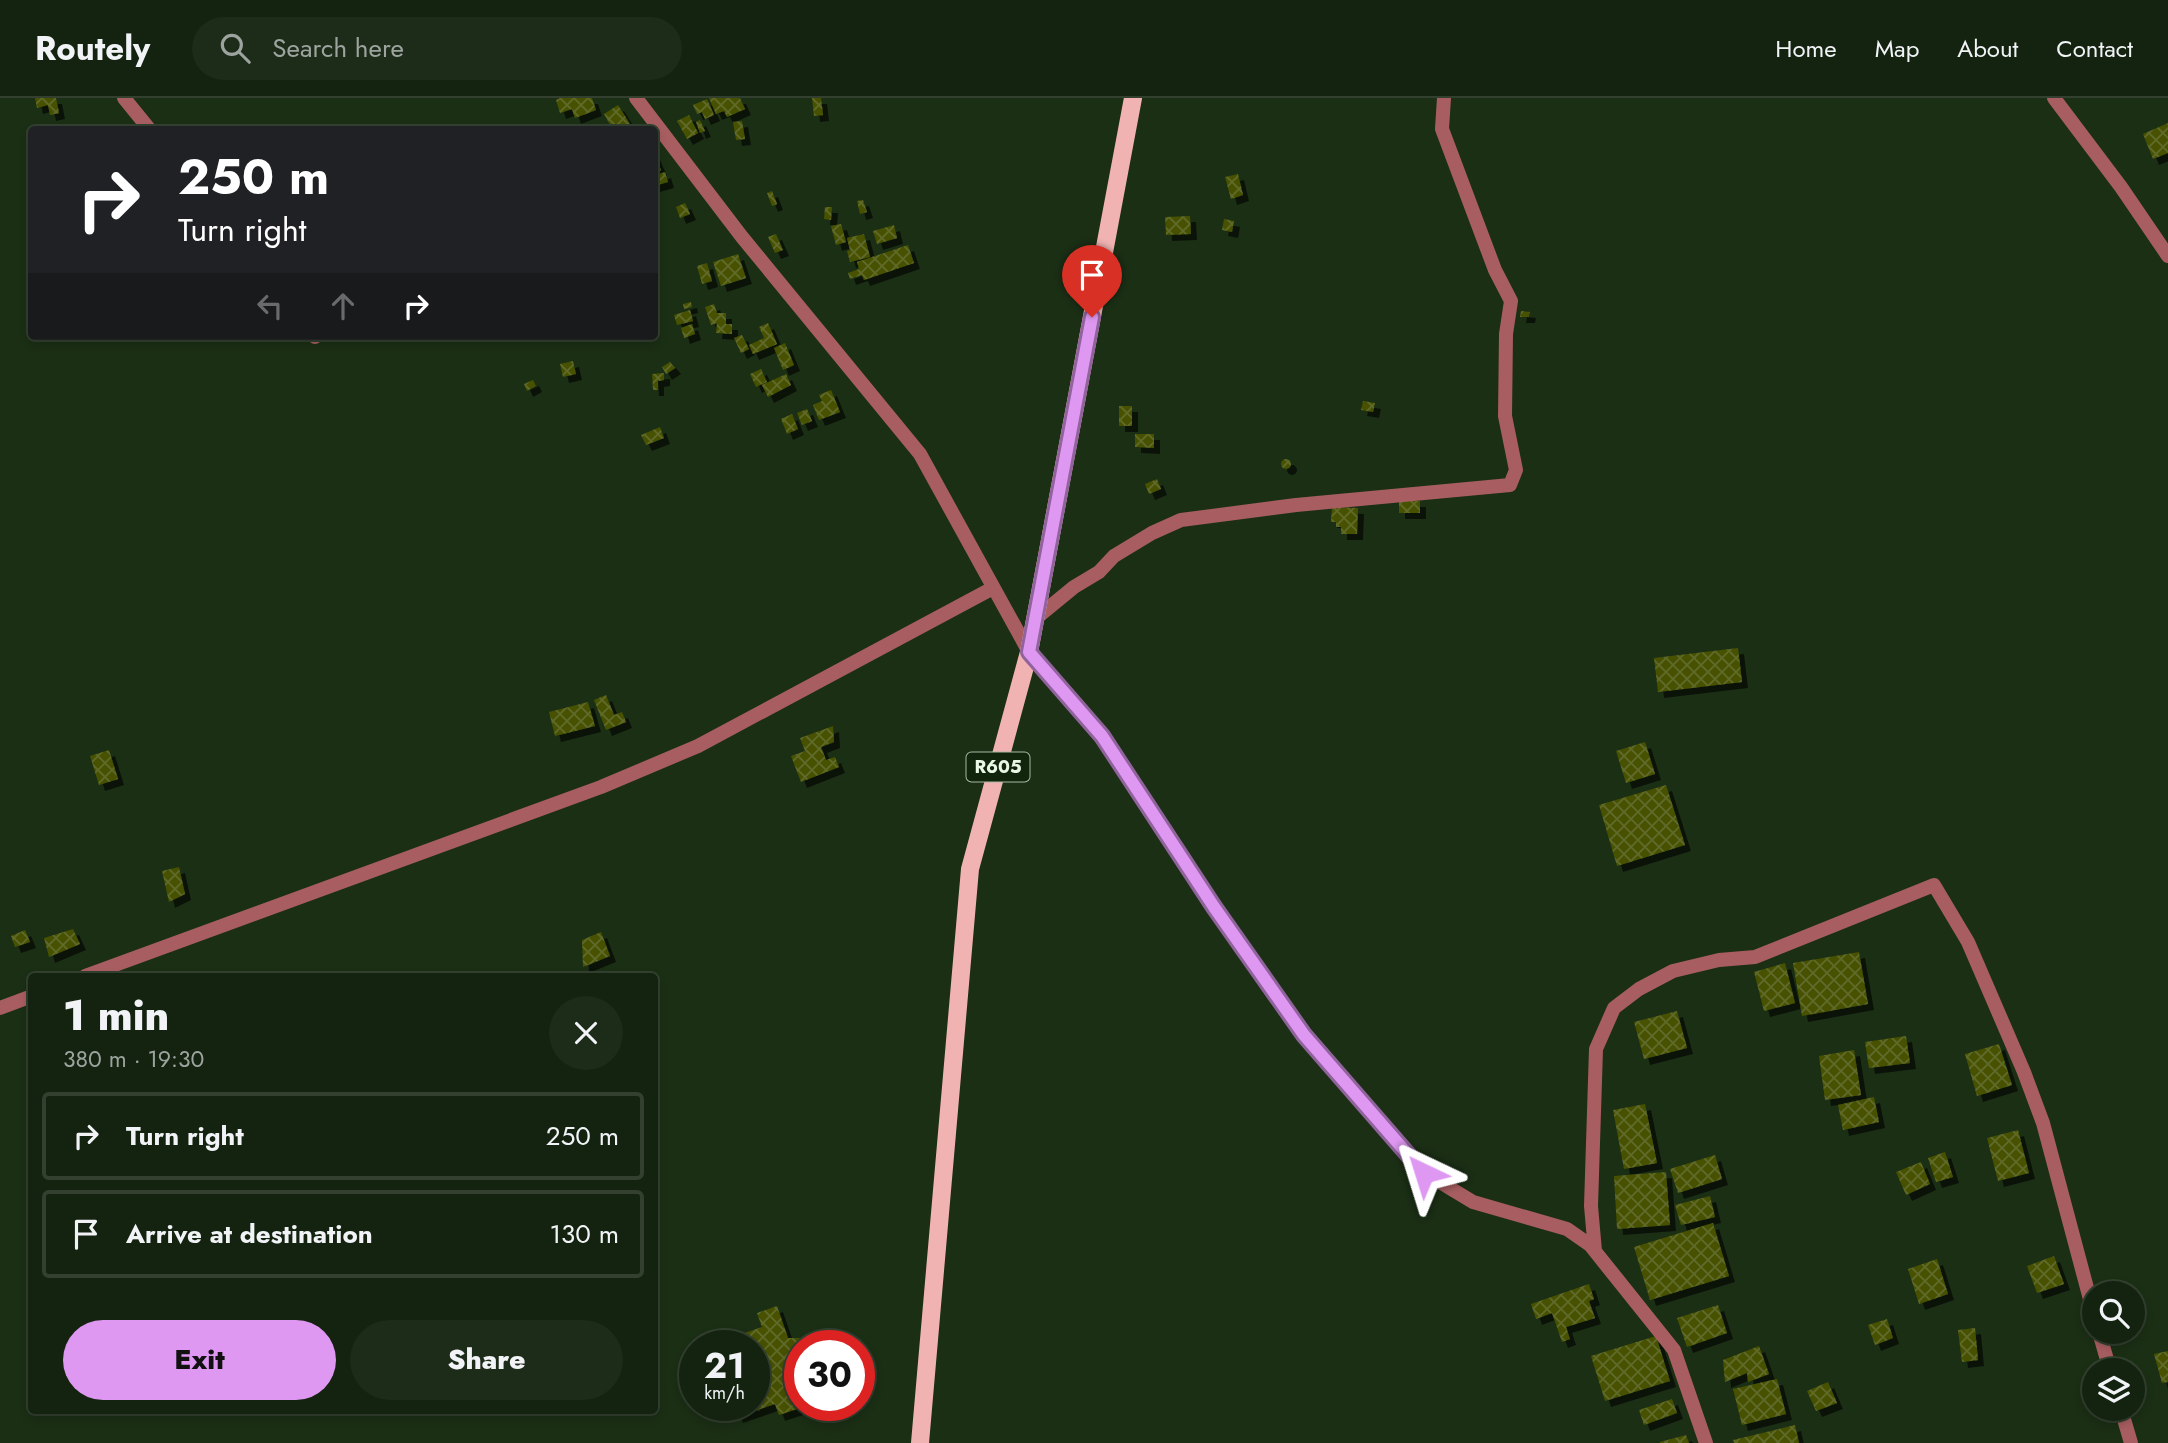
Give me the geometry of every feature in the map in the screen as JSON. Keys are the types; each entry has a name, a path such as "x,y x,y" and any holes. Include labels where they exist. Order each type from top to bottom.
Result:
{"main road":[{"name":"R605","path":"920,1443 970,869 1029,652 1133,98"}],"street":[{"path":"124,98 147,126"},
{"path":"636,98 657,126"},
{"path":"1035,619 1074,587 1099,572 1114,556 1181,520 1296,505 1510,485 1516,470 1505,416 1506,334 1511,301 1491,260 1442,130 1444,98"},
{"path":"2054,98 2121,187 2168,256"},
{"path":"658,127 742,237 920,454 1029,652 1102,736 1214,907 1304,1035 1424,1173 1473,1202 1567,1229 1590,1245 1674,1350 1706,1443"},
{"path":"93,973 601,787 698,746 993,588"},
{"path":"1595,1251 1591,1206 1596,1049 1614,1008 1639,989 1673,971 1719,960 1755,957 1934,885 1968,942 2024,1072 2043,1123 2085,1281"},
{"path":"0,1008 28,998"},
{"path":"2125,1421 2131,1443"}],"building":[{"path":"35,98 56,98 59,113 50,115 48,105 37,108"},
{"path":"592,98 596,110 575,118 572,109 560,113 556,100"},
{"path":"709,98 740,98 745,109 727,117 724,111 716,114"},
{"path":"812,98 821,98 823,115 814,116"},
{"path":"707,99 714,115 705,119 702,112 697,114 693,105"},
{"path":"618,105 630,124 611,126 604,114"},
{"path":"689,115 698,133 687,139 677,121"},
{"path":"700,120 705,131 700,133 696,122"},
{"path":"742,121 745,139 736,140 733,122"},
{"path":"2168,123 2168,153 2153,159 2143,134"},
{"path":"665,172 668,182 658,185 658,175"},
{"path":"1238,174 1243,195 1231,199 1225,177"},
{"path":"772,191 777,204 772,206 767,193"},
{"path":"863,200 867,212 860,214 857,201"},
{"path":"685,203 690,214 680,218 676,207"},
{"path":"825,207 832,207 831,220 824,219"},
{"path":"1190,216 1191,234 1166,235 1165,217"},
{"path":"1224,219 1234,221 1232,232 1222,230"},
{"path":"841,224 846,242 836,245 831,226"},
{"path":"894,225 897,238 877,244 873,231"},
{"path":"776,234 783,250 775,253 768,237"},
{"path":"864,234 870,257 850,262 847,238"},
{"path":"908,245 914,263 864,280 862,275 850,279 848,273 859,269 857,262"},
{"path":"738,254 746,278 721,286 713,262"},
{"path":"707,263 712,281 702,284 697,266"},
{"path":"691,302 692,307 684,309 683,304"},
{"path":"714,304 717,313 726,313 726,324 732,324 732,334 716,333 717,323 711,325 705,307"},
{"path":"690,310 693,321 677,325 674,315"},
{"path":"1521,311 1530,312 1529,317 1520,317"},
{"path":"768,323 777,344 753,354 749,345 764,338 759,327"},
{"path":"692,324 695,334 684,338 681,328"},
{"path":"742,335 749,349 741,353 734,338"},
{"path":"785,343 794,365 783,370 774,348"},
{"path":"573,361 576,374 563,377 560,364"},
{"path":"670,362 675,368 666,374 662,367"},
{"path":"761,369 767,382 756,387 750,374"},
{"path":"664,373 664,380 658,381 658,390 653,390 652,374"},
{"path":"786,374 791,385 768,397 762,385"},
{"path":"533,380 536,386 527,391 524,384"},
{"path":"831,390 840,412 819,420 813,405 822,401 819,395"},
{"path":"1363,401 1375,403 1373,412 1361,410"},
{"path":"1119,406 1132,406 1132,426 1119,426"},
{"path":"807,409 812,421 802,425 797,413"},
{"path":"792,414 798,429 787,434 781,419"},
{"path":"660,427 664,438 646,445 641,435"},
{"path":"1135,434 1154,434 1154,448 1135,447"},
{"path":"1286,459 1290,460 1290,468 1286,469 1282,468 1281,464 1282,460"},
{"path":"1157,479 1161,489 1149,494 1145,484"},
{"path":"1399,501 1420,501 1420,513 1399,513"},
{"path":"1332,507 1358,508 1357,534 1341,534 1341,527 1336,527 1336,522 1331,522"},
{"path":"1738,648 1742,682 1658,692 1654,658"},
{"path":"606,695 614,715 622,712 626,722 606,730 594,700"},
{"path":"588,702 595,726 555,736 549,712"},
{"path":"833,726 834,742 821,747 826,760 835,757 839,767 801,782 791,756 805,751 800,738"},
{"path":"1645,742 1655,774 1626,783 1616,751"},
{"path":"109,750 118,779 99,785 90,756"},
{"path":"1666,785 1685,845 1617,866 1599,805"},
{"path":"179,867 185,894 169,902 162,871"},
{"path":"73,929 80,944 49,957 44,938"},
{"path":"25,930 30,942 15,947 11,936"},
{"path":"601,932 610,956 583,967 582,940"},
{"path":"1859,952 1868,1004 1802,1016 1793,963"},
{"path":"1785,963 1795,1003 1764,1011 1754,972"},
{"path":"1677,1011 1687,1048 1644,1059 1634,1022"},
{"path":"1906,1036 1910,1063 1869,1068 1865,1042"},
{"path":"1999,1044 2012,1085 1977,1096 1965,1054"},
{"path":"1854,1050 1861,1095 1825,1100 1819,1056"},
{"path":"1874,1097 1879,1122 1843,1130 1838,1105"},
{"path":"1645,1104 1657,1163 1624,1169 1613,1110"},
{"path":"2018,1130 2029,1173 1998,1181 1987,1138"},
{"path":"1945,1152 1953,1177 1936,1182 1928,1158"},
{"path":"1715,1155 1722,1179 1678,1193 1670,1169"},
{"path":"1921,1162 1930,1184 1906,1195 1896,1172"},
{"path":"1666,1172 1670,1225 1617,1229 1614,1176"},
{"path":"1710,1196 1715,1217 1681,1225 1675,1205"},
{"path":"1713,1223 1729,1276 1650,1300 1634,1247"},
{"path":"2054,1256 2064,1284 2037,1293 2027,1266"},
{"path":"1937,1259 1948,1294 1919,1304 1908,1269"},
{"path":"1589,1284 1594,1299 1589,1301 1595,1318 1566,1327 1570,1339 1562,1342 1552,1313 1536,1319 1531,1304"},
{"path":"1718,1305 1727,1333 1687,1347 1677,1318"},
{"path":"777,1306 785,1330 784,1413 779,1415 775,1404 770,1406 770,1330 753,1330 762,1327 757,1313"},
{"path":"1887,1319 1893,1338 1875,1345 1868,1325"},
{"path":"1975,1328 1978,1360 1962,1362 1958,1330"},
{"path":"1656,1336 1670,1381 1605,1401 1591,1356"},
{"path":"1759,1346 1769,1374 1748,1382 1747,1373 1725,1382 1723,1360"},
{"path":"2168,1351 2168,1382 2162,1383 2154,1354"},
{"path":"1777,1379 1786,1414 1742,1425 1733,1389"},
{"path":"1828,1382 1837,1403 1816,1411 1807,1391"},
{"path":"1672,1399 1677,1413 1644,1425 1639,1410"},
{"path":"1795,1425 1799,1443 1734,1443 1733,1440"},
{"path":"1686,1435 1689,1443 1660,1443 1660,1442"}],"route":[{"path":"1092,317 1029,652 1102,736 1214,907 1304,1035 1424,1173"}]}
